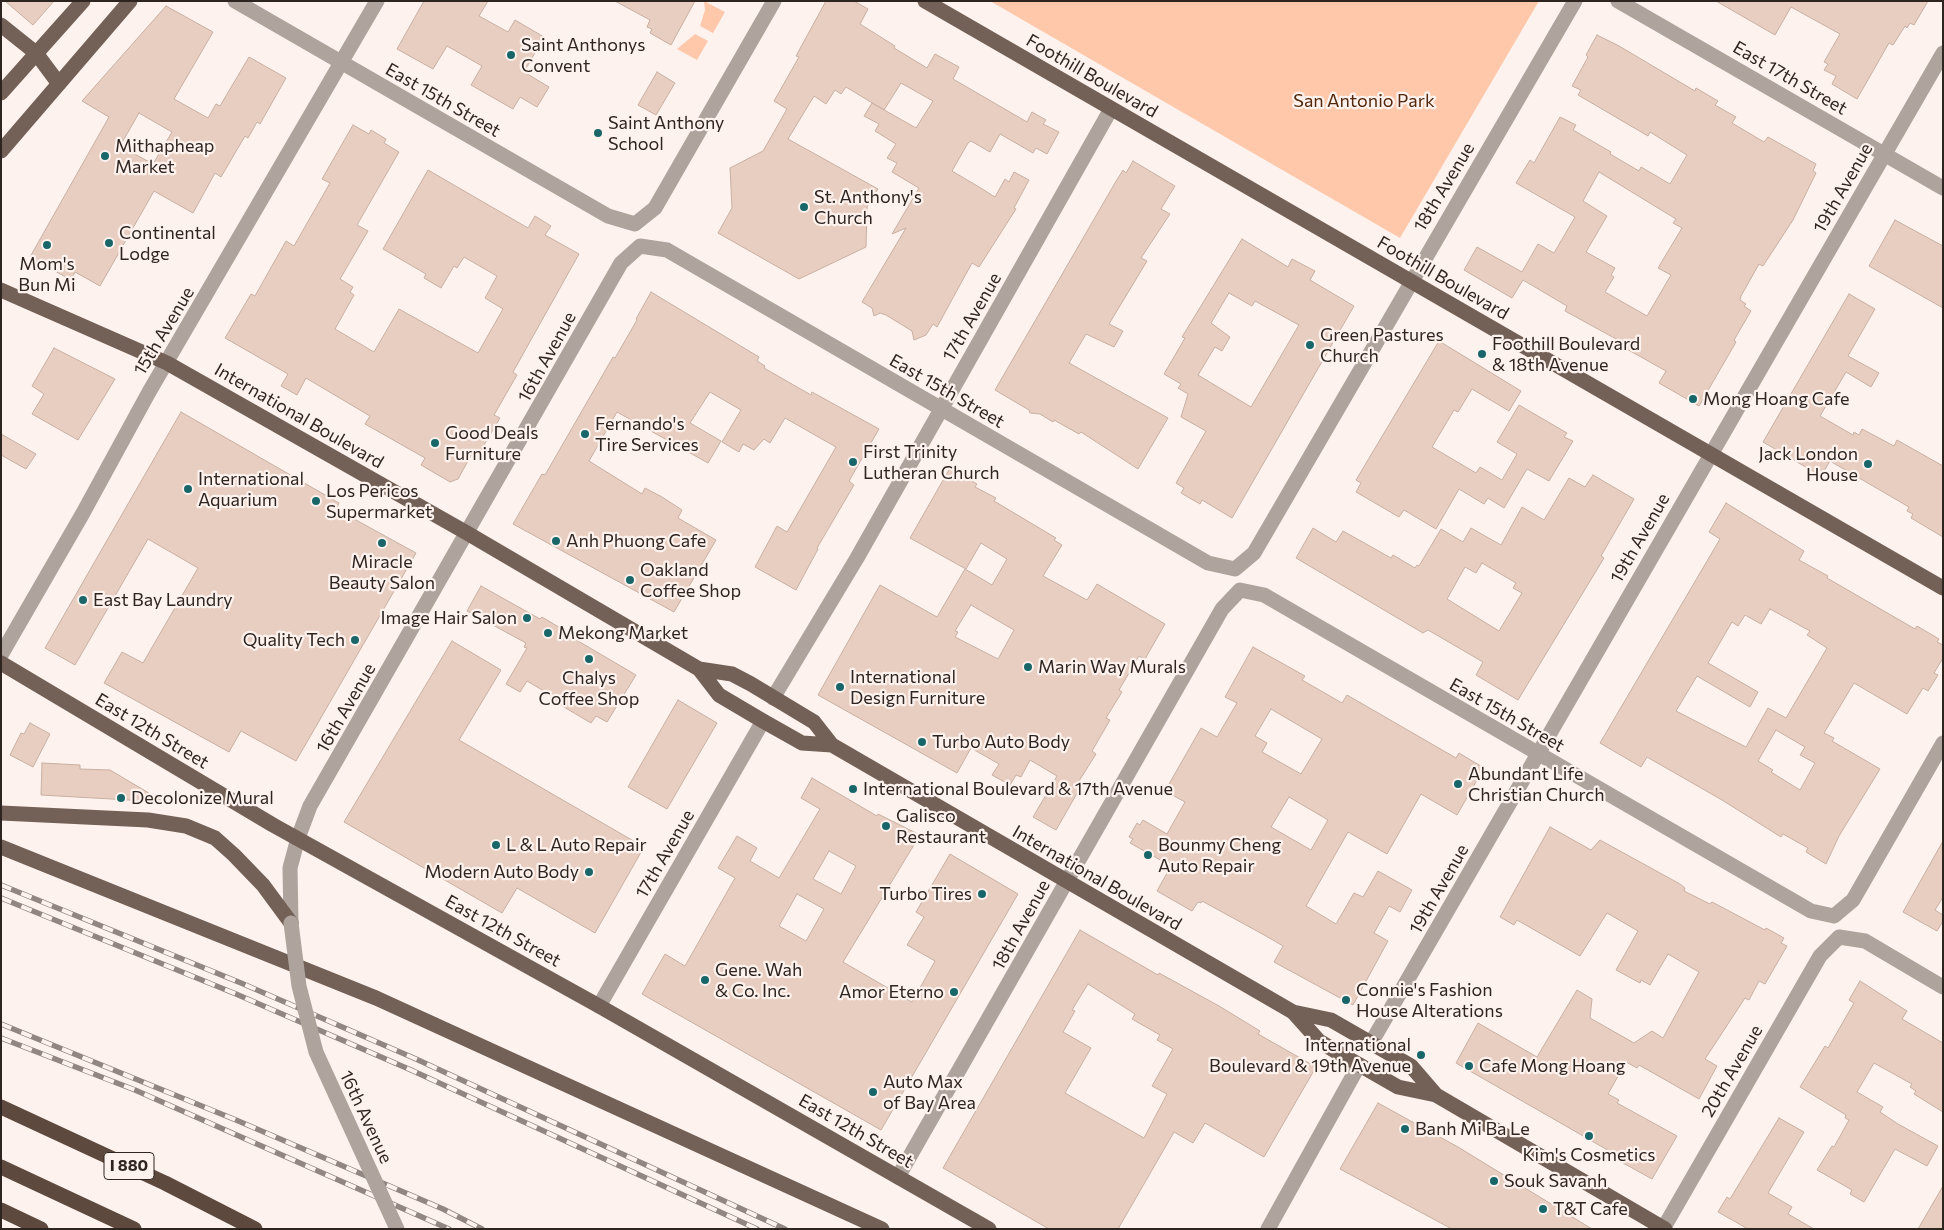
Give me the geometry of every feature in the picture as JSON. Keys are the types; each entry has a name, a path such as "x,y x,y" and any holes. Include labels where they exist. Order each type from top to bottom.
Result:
{"highway":[{"name":"I 880","path":"1,1107 165,1183 255,1229"},
{"path":"1,1167 134,1229"},
{"path":"1,1210 41,1229"}],"main road":[{"path":"1,93 83,1"},
{"path":"1,151 130,1"},
{"name":"Foothill Boulevard","path":"925,1 1943,588"},
{"path":"1,25 36,54 59,84"},
{"name":"International Boulevard","path":"1,290 166,363 467,533 699,669 732,674 814,722 832,745 1293,1012 1330,1020 1412,1066 1436,1094 1666,1228"},
{"name":"East 12th Street","path":"1,663 298,838 599,1006 989,1229"},
{"name":"International Boulevard","path":"699,669 719,695 763,721 802,743 832,745"},
{"path":"1,812 148,820 186,826 215,838 252,872 291,923"},
{"path":"1,847 376,998 882,1229"},
{"name":"International Boulevard","path":"1293,1012 1320,1042 1359,1065 1398,1087 1436,1094"}],"street":[{"name":"East 15th Street","path":"235,1 608,216 635,224 655,208 774,1"},
{"name":"15th Avenue","path":"1,655 166,363 377,1"},
{"name":"18th Avenue","path":"1235,569 1254,553 1575,1"},
{"name":"East 17th Street","path":"1618,1 1943,188"},
{"name":"19th Avenue","path":"1371,1043 1538,755 1709,454 1798,306 1943,53"},
{"name":"17th Avenue","path":"773,698 857,558 940,408 1111,109"},
{"name":"East 15th Street","path":"640,246 667,250 1208,563 1235,569"},
{"name":"16th Avenue","path":"397,1229 316,1052 299,986 291,923 290,868 298,838 310,806 621,263 640,246"},
{"name":"East 15th Street","path":"1240,590 1264,595 1811,911 1834,916 1853,900 1943,743"},
{"name":"18th Avenue","path":"898,1177 1222,609 1240,590"},
{"name":"17th Avenue","path":"599,1006 763,721"},
{"name":"20th Avenue","path":"1666,1228 1820,956 1839,937 1865,942 1943,987"},
{"path":"1268,1229 1359,1065"}],"green space":[{"path":"704,1 725,12 713,33 700,26 705,10"},
{"name":"San Antonio Park","path":"990,1 1539,1 1400,238"},
{"path":"695,34 708,41 697,60 677,49"}],"building":[{"path":"5,1 54,1 33,25"},
{"path":"424,1 488,1 479,16 508,32 515,20 544,37 524,72 549,87 537,107 520,97 513,109 471,85 482,66 447,46 433,69 397,49"},
{"path":"615,1 695,1 671,45 650,33 652,29 647,27 650,20"},
{"path":"826,1 854,1 868,9 860,24 895,46 894,48 927,68 935,54 959,67 953,79 1027,122 1032,112 1046,120 1043,124 1059,132 1047,154 1036,148 1033,153 1000,134 990,152 971,141 968,143 952,171 995,197 1005,179 1009,182 1014,172 1029,180 1014,208 1016,209 979,267 972,263 937,327 933,324 926,335 914,340 912,331 886,315 880,313 874,316 872,308 862,302 906,228 892,234 919,188 892,172 897,163 887,158 896,144 875,131 879,124 864,116 872,103 879,107 846,87 841,94 835,90 826,104 814,96 788,139 878,189 867,207 866,247 799,279 718,233 732,208 730,168 763,151 787,109 774,101 799,57 796,56","holes":["901,83 933,101 916,128 884,110"]},
{"path":"1716,1 1928,1 1914,25 1910,23 1907,28 1905,26 1893,45 1889,43 1857,99 1832,84 1836,76 1824,70 1828,64 1824,62 1840,34 1791,7 1775,35"},
{"path":"166,6 213,32 174,99 208,118 216,104 220,106 249,57 286,78 260,124 257,122 248,138 245,136 221,177 215,173 193,213 154,191 100,286 75,272 71,280 30,257 109,117 82,101","holes":["139,113 172,132 153,164 120,146"]},
{"path":"1597,35 1695,91 1696,88 1718,101 1715,105 1736,117 1732,123 1764,142 1768,137 1816,164 1813,171 1816,173 1793,220 1763,266 1759,264 1741,296 1740,300 1746,304 1744,306 1751,311 1734,340 1736,342 1699,406 1659,383 1666,371 1616,343 1618,340 1565,311 1567,306 1523,280 1512,298 1464,270 1477,247 1522,272 1538,244 1554,253 1575,217 1516,183 1530,160 1534,163 1560,117 1576,125 1573,130 1611,152 1610,154 1639,171 1641,167 1670,184 1687,155 1650,132 1648,136 1578,95 1581,90 1572,86 1588,57 1586,55","holes":["1599,172 1676,219 1673,223 1682,228 1658,268 1671,275 1647,316 1605,292 1614,277 1611,275 1615,268 1586,252 1607,216 1583,201"]},
{"path":"657,72 675,83 656,115 638,105"},
{"path":"353,125 369,134 371,130 386,139 384,143 399,152 357,225 368,231 340,279 353,287 350,292 354,295 335,329 374,352 399,309 478,353 503,309 485,298 497,276 464,257 457,268 454,266 441,288 424,278 426,274 383,249 428,170 528,228 535,216 551,226 545,235 579,254 513,372 517,375 494,415 500,418 478,455 473,452 458,479 450,482 421,465 425,458 365,424 370,416 306,378 297,395 281,386 288,374 225,338 251,294 255,296 286,241 294,246 330,183 322,179"},
{"path":"1133,161 1175,186 1161,209 1170,214 1141,258 1147,261 1109,324 1123,331 1114,347 1086,334 1069,363 1168,418 1138,469 1081,432 1079,434 1040,414 1030,413 1029,410 995,390 1115,183 1123,170 1126,173"},
{"path":"1895,220 1943,246 1943,308 1869,266"},
{"path":"1242,239 1288,267 1292,259 1315,271 1310,280 1354,306 1232,518 1202,500 1200,504 1181,493 1184,488 1176,483 1206,431 1181,417 1188,394 1178,388 1181,384 1164,374 1185,338 1182,337","holes":["1229,293 1252,306 1255,301 1299,325 1251,407 1198,375 1215,347 1222,351 1230,337 1211,323"]},
{"path":"651,292 759,357 757,361 765,366 764,368 811,395 812,392 879,429 849,481 854,485 817,548 796,590 755,567 777,526 787,532 836,447 785,418 770,443 764,439 754,450 743,444 739,452 722,442 741,410 710,392 690,423 721,441 708,463 617,412 589,461 642,494 645,488 662,497 682,510 678,518 716,540 674,612 513,524 542,474 545,475 613,357 615,358"},
{"path":"1849,294 1875,309 1848,356 1879,373 1871,387 1846,372 1820,416 1853,435 1854,432 1859,435 1862,429 1894,446 1897,440 1943,466 1943,537 1911,518 1913,514 1907,511 1909,507 1830,461 1821,476 1763,442"},
{"path":"1439,341 1521,391 1509,411 1472,389 1458,412 1454,410 1432,447 1476,473 1480,467 1502,480 1517,454 1497,442 1519,405 1567,433 1564,437 1573,441 1549,481 1527,469 1504,508 1488,498 1484,504 1459,489 1436,529 1404,510 1399,517 1356,492 1361,483 1356,480"},
{"path":"54,348 115,379 78,440 32,414 44,394 32,386"},
{"path":"181,412 339,503 336,509 416,553 296,761 241,731 229,752 104,683 122,652 143,663 198,568 148,539 75,665 45,648"},
{"path":"1,434 36,454 26,469 1,455"},
{"path":"950,468 977,484 975,487 996,498 994,501 1056,538 1054,540 1062,545 1043,576 1087,600 1097,584 1165,624 1145,659 1139,656 1119,690 1122,692 1106,718 1110,720 1092,751 1096,754 1079,781 1083,783 1056,830 1033,817 1057,776 1030,760 1021,777 1016,775 1010,785 992,775 999,764 971,748 957,773 818,695 880,585 937,617 965,569 992,585 1007,559 981,543 966,569 910,538","holes":["971,605 1014,630 998,659 955,637 958,632 955,631"]},
{"path":"1593,475 1634,499 1601,556 1604,558 1518,700 1476,675 1483,662 1428,630 1423,633 1296,558 1313,528 1336,542 1343,531 1391,558 1393,555 1415,568 1417,565 1419,566 1441,529 1463,542 1471,528 1501,545 1522,507 1544,520 1569,478 1585,487","holes":["1482,563 1516,583 1513,588 1522,593 1499,631 1447,599 1465,567 1476,573"]},
{"path":"1726,503 1804,551 1799,560 1915,629 1917,626 1939,639 1937,642 1943,645 1943,658 1934,673 1938,675 1928,691 1923,688 1907,714 1854,683 1824,733 1834,738 1832,741 1880,769 1839,836 1826,864 1806,852 1808,848 1783,834 1781,837 1722,800 1647,757 1641,767 1600,743 1720,539 1709,532","holes":["1770,609 1810,631 1807,635 1827,648 1786,718 1768,708 1746,747 1676,711 1697,676 1750,707 1758,692 1708,663 1732,622 1738,626 1745,615 1761,624","1776,730 1805,747 1800,755 1815,763 1800,790 1771,772 1773,770 1758,761"]},
{"path":"481,586 540,619 542,617 562,629 561,631 636,675 607,722 596,716 591,723 552,700 554,697 527,681 520,692 506,684 527,648 524,647 526,643 467,611"},
{"path":"452,641 501,670 459,740 644,847 595,933 517,888 502,913 344,822"},
{"path":"1253,647 1305,676 1302,680 1342,703 1347,695 1456,758 1459,753 1484,768 1457,815 1421,794 1387,854 1348,832 1306,906 1336,924 1354,893 1363,897 1378,871 1412,890 1400,912 1389,906 1374,933 1388,941 1353,1005 1274,962 1283,946 1266,936 1202,901 1201,903 1198,902 1192,911 1157,891 1171,866 1130,843 1133,839 1129,837 1137,823 1140,825 1143,820 1167,834 1185,802 1165,791 1201,728 1217,737 1237,703 1225,697","holes":["1271,709 1322,739 1301,774 1262,752 1267,743 1255,736","1289,797 1328,820 1311,850 1271,827"]},
{"path":"678,700 717,723 667,809 628,787"},
{"path":"30,723 50,734 33,767 10,755 21,733 24,734"},
{"path":"42,763 80,765 80,769 110,770 164,802 41,795"},
{"path":"812,778 877,816 878,814 920,835 843,962 912,1002 935,961 907,945 924,917 916,912 950,854 1018,894 881,1130 642,994 665,954 685,966 735,878 718,868 737,836 757,848 750,861 779,878 820,809 801,798","holes":["829,851 856,866 841,894 813,879","797,894 824,909 806,941 779,926"]},
{"path":"1550,827 1591,850 1600,840 1680,884 1685,888 1684,891 1710,904 1712,902 1784,938 1781,943 1787,946 1765,984 1759,981 1749,1000 1745,998 1705,1059 1717,1066 1699,1099 1639,1065 1637,1068 1626,1062 1608,1094 1619,1100 1617,1103 1677,1136 1652,1179 1616,1159 1618,1156 1456,1063 1478,1023 1537,1057 1577,990 1592,999 1590,1018 1634,1043 1652,1031 1663,1038 1699,972 1668,954 1650,985 1641,980 1640,983 1616,970 1638,931 1607,913 1580,956 1517,920 1514,925 1500,917"},
{"path":"1943,841 1943,897 1935,910 1943,915 1943,921 1937,931 1903,912"},
{"path":"1080,930 1158,975 1159,973 1219,1006 1260,1031 1258,1034 1316,1067 1264,1157 1205,1123 1193,1143 1174,1132 1118,1229 1049,1229 943,1168","holes":["1088,984 1135,1014 1132,1019 1160,1035 1157,1040 1173,1049 1152,1086 1167,1094 1144,1138 1065,1093 1091,1048 1063,1032 1075,1011 1072,1010"]},
{"path":"1860,981 1907,1011 1902,1019 1943,1043 1943,1112 1914,1094 1916,1091 1910,1087 1912,1084 1874,1063 1857,1092 1883,1107 1880,1112 1898,1124 1938,1146 1927,1166 1895,1149 1864,1202 1850,1194 1852,1190 1817,1170 1832,1146 1834,1147 1849,1120 1845,1118 1846,1115 1800,1087 1825,1046 1828,1048 1854,1003 1849,1000"},
{"path":"1378,1103 1458,1147 1592,1229 1452,1229 1340,1169"},
{"path":"1779,1118 1804,1132 1768,1193 1792,1207 1788,1214 1814,1229 1748,1229 1718,1212 1727,1197 1730,1199"},
{"path":"1943,1186 1943,1229 1918,1229"}],"railway":[{"path":"1,885 241,983 416,1059 785,1229"},
{"path":"1,898 236,994 411,1070 757,1229"},
{"path":"1,1024 236,1120 443,1209 482,1229"},
{"path":"1,1038 135,1090 449,1229"}],"place":[{"name":"Saint Anthonys Convent","path":"511,55"},
{"name":"Saint Anthony School","path":"598,133"},
{"name":"Mithapheap Market","path":"105,156"},
{"name":"St. Anthony's Church","path":"804,207"},
{"name":"Continental Lodge","path":"109,243"},
{"name":"Mom's Bun Mi","path":"47,245"},
{"name":"Green Pastures Church","path":"1310,345"},
{"name":"Foothill Boulevard & 18th Avenue","path":"1482,354"},
{"name":"Mong Hoang Cafe","path":"1693,399"},
{"name":"Fernando's Tire Services","path":"585,434"},
{"name":"Good Deals Furniture","path":"435,443"},
{"name":"First Trinity Lutheran Church","path":"853,462"},
{"name":"Jack London House","path":"1868,464"},
{"name":"International Aquarium","path":"188,489"},
{"name":"Los Pericos Supermarket","path":"316,501"},
{"name":"Anh Phuong Cafe","path":"556,541"},
{"name":"Miracle Beauty Salon","path":"382,543"},
{"name":"Oakland Coffee Shop","path":"630,580"},
{"name":"East Bay Laundry","path":"83,600"},
{"name":"Image Hair Salon","path":"527,618"},
{"name":"Mekong Market","path":"548,633"},
{"name":"Quality Tech","path":"355,640"},
{"name":"Chalys Coffee Shop","path":"589,659"},
{"name":"Marin Way Murals","path":"1028,667"},
{"name":"International Design Furniture","path":"840,687"},
{"name":"Turbo Auto Body","path":"922,742"},
{"name":"Abundant Life Christian Church","path":"1458,784"},
{"name":"International Boulevard & 17th Avenue","path":"853,789"},
{"name":"Decolonize Mural","path":"121,798"},
{"name":"Galisco Restaurant","path":"886,826"},
{"name":"L & L Auto Repair","path":"496,845"},
{"name":"Bounmy Cheng Auto Repair","path":"1148,855"},
{"name":"Modern Auto Body","path":"589,872"},
{"name":"Turbo Tires","path":"982,894"},
{"name":"Gene. Wah & Co. Inc.","path":"705,980"},
{"name":"Amor Eterno","path":"954,992"},
{"name":"Connie's Fashion House Alterations","path":"1346,1000"},
{"name":"International Boulevard & 19th Avenue","path":"1421,1055"},
{"name":"Cafe Mong Hoang","path":"1469,1066"},
{"name":"Auto Max of Bay Area","path":"873,1092"},
{"name":"Banh Mi Ba Le","path":"1405,1129"},
{"name":"Kim's Cosmetics","path":"1589,1136"},
{"name":"Souk Savanh","path":"1494,1181"},
{"name":"T&T Cafe","path":"1543,1209"}]}
